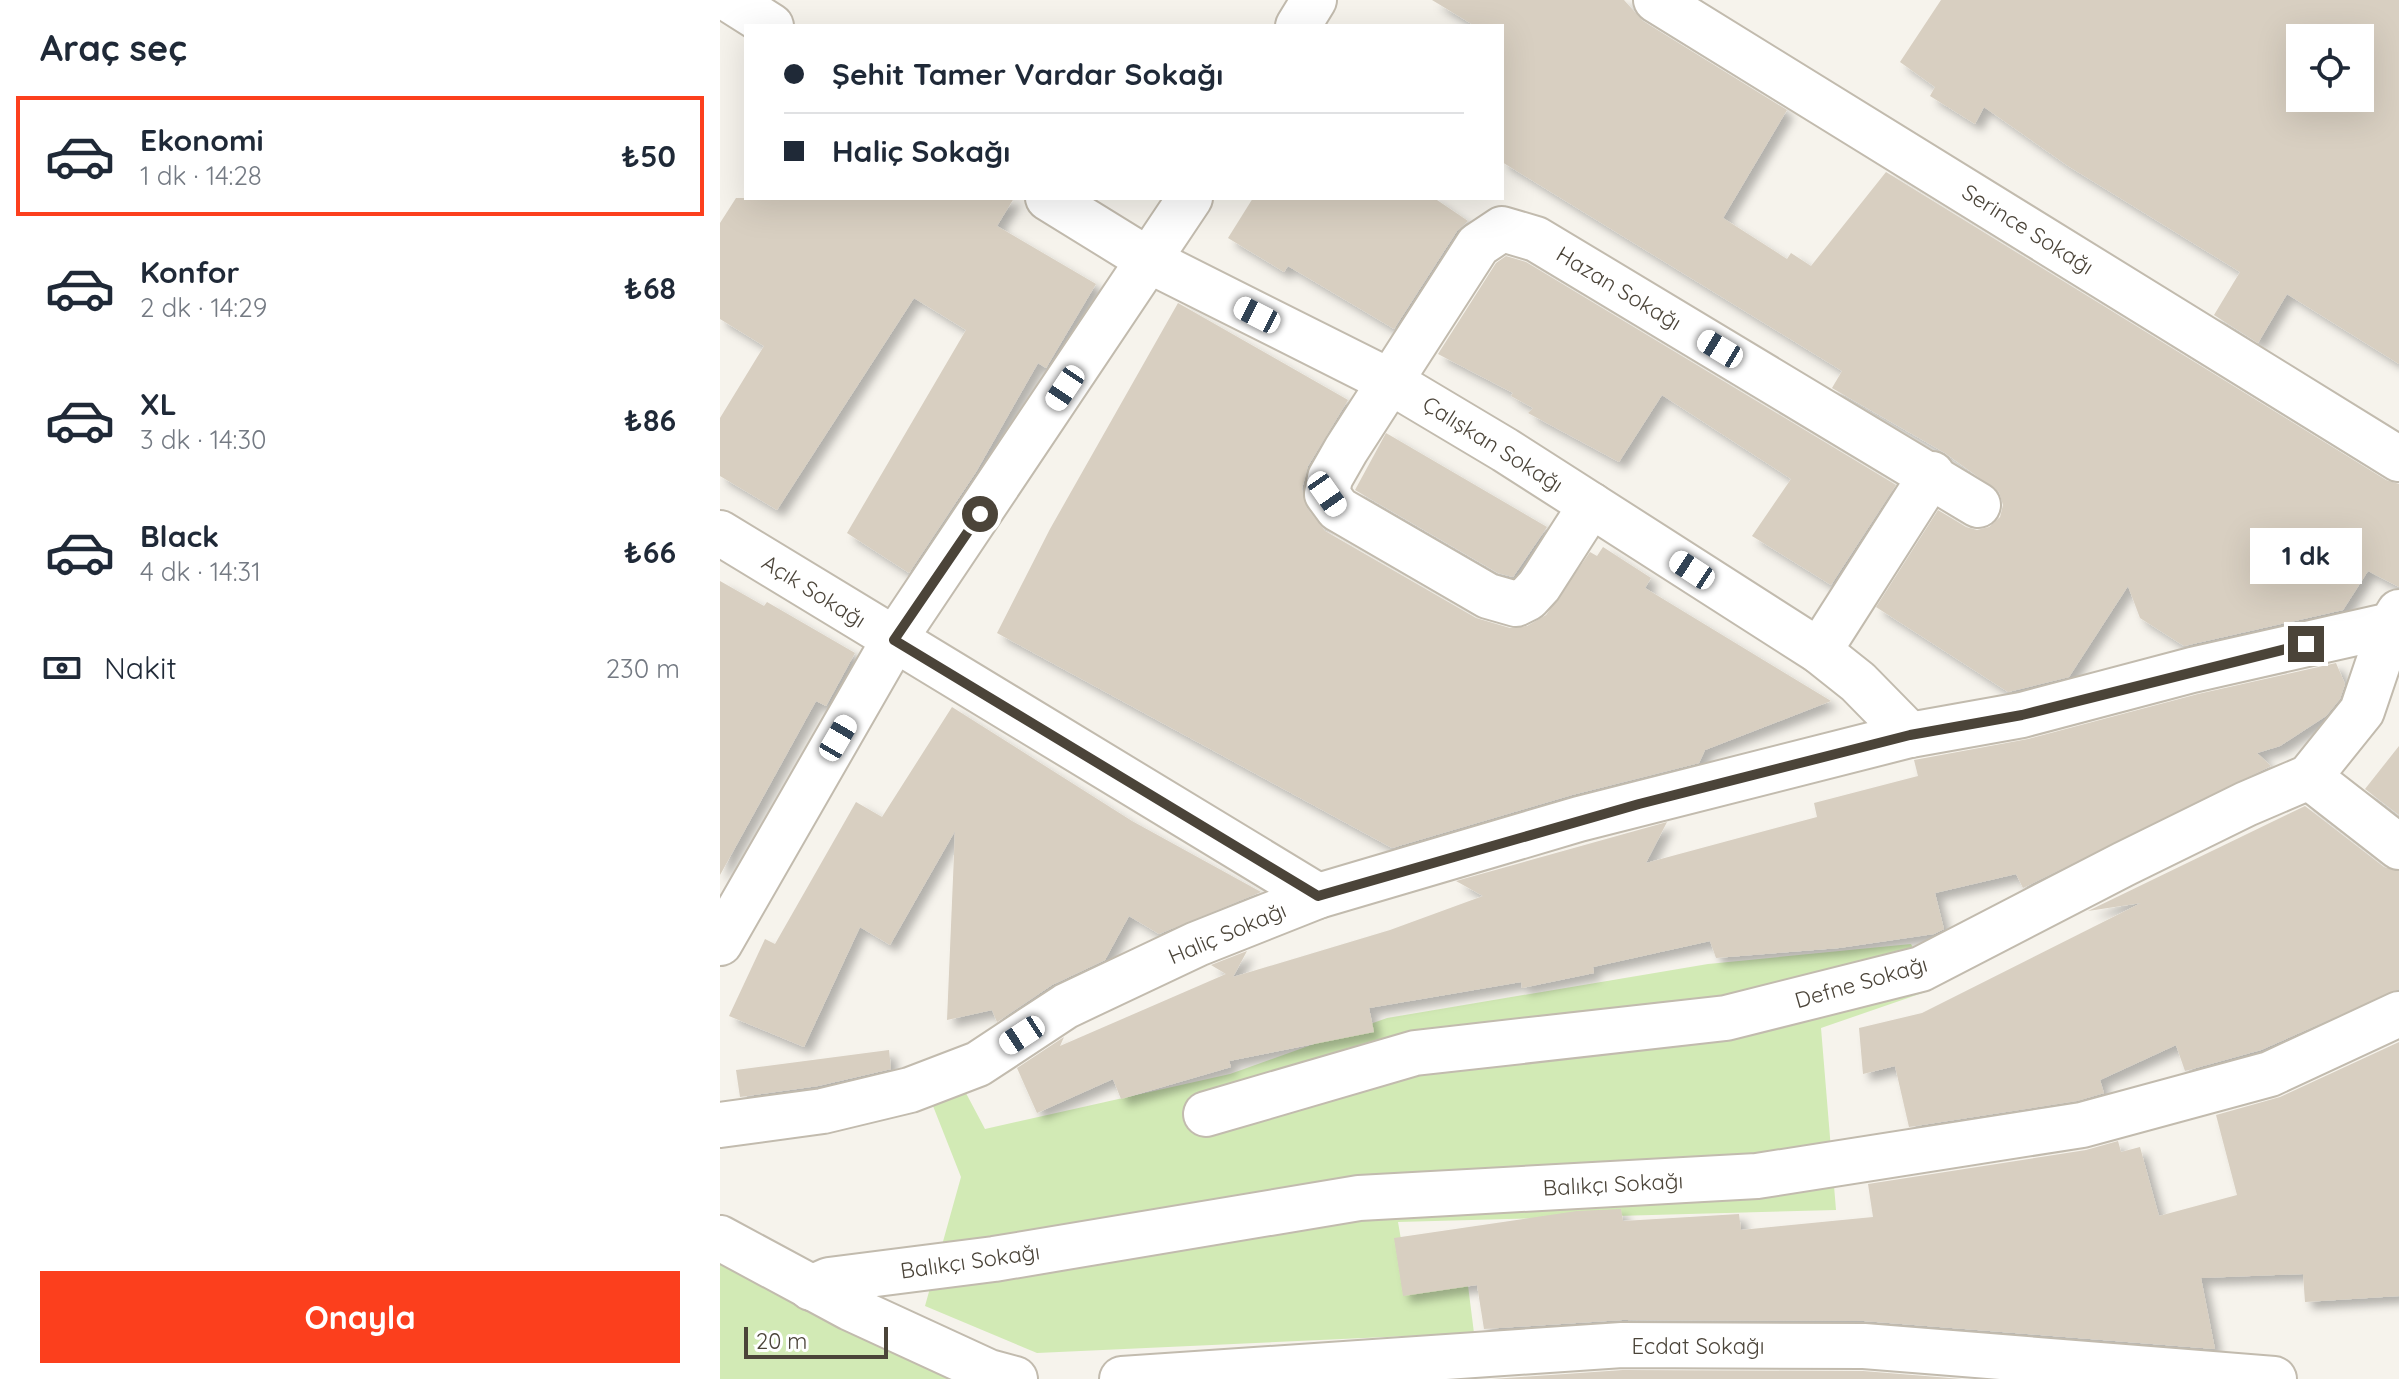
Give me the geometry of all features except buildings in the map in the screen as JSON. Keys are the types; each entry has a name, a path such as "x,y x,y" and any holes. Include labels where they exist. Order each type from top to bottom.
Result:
{"street":[{"path":"730,0 768,24"},
{"path":"1299,24 1314,0"},
{"name":"Serince Sokağı","path":"1656,0 2399,459"},
{"name":"Çalışkan Sokağı","path":"1051,200 1150,261 1391,382 1591,505 1819,651 1858,682 1910,735"},
{"path":"720,943 894,640 1189,200"},
{"name":"Hazan Sokağı","path":"1391,382 1478,245 1502,229 1536,239 1932,474 1978,505"},
{"path":"1391,382 1330,478 1327,494 1338,509 1488,596 1516,604 1539,586 1591,505"},
{"path":"1819,651 1932,474"},
{"name":"Açık Sokağı","path":"720,533 1318,896"},
{"name":"Haliç Sokağı","path":"720,1125 823,1111 910,1090 937,1080 978,1064 1066,1006 1197,944 1318,896 1579,819 1910,735 2022,715 2395,618"},
{"name":"Defne Sokağı","path":"1206,1114 1415,1053 1726,1018 1921,969 2205,824 2309,777 2362,711 2395,618"},
{"path":"2309,777 2399,847"},
{"name":"Balıkçı Sokağı","path":"811,1288 829,1280 994,1259 1359,1198 1757,1176 2082,1125 2270,1074 2399,1014"},
{"path":"720,1238 811,1288 926,1344 1015,1379"},
{"name":"Ecdat Sokağı","path":"1122,1379 1622,1345 1864,1346 2274,1379"}],"green space":[{"path":"1911,944 1934,989 1821,1028 1836,1210 1398,1222 1406,1269 1465,1262 1474,1333 1037,1353 925,1306 961,1177 920,1073 950,1063 985,1129 1230,1074 1387,1018 1708,964"},
{"path":"720,1260 968,1379 720,1379"}],"route":[{"path":"980,514 894,640 1318,896 1579,819 1910,735 2022,715 2192,670 2306,644"}]}
